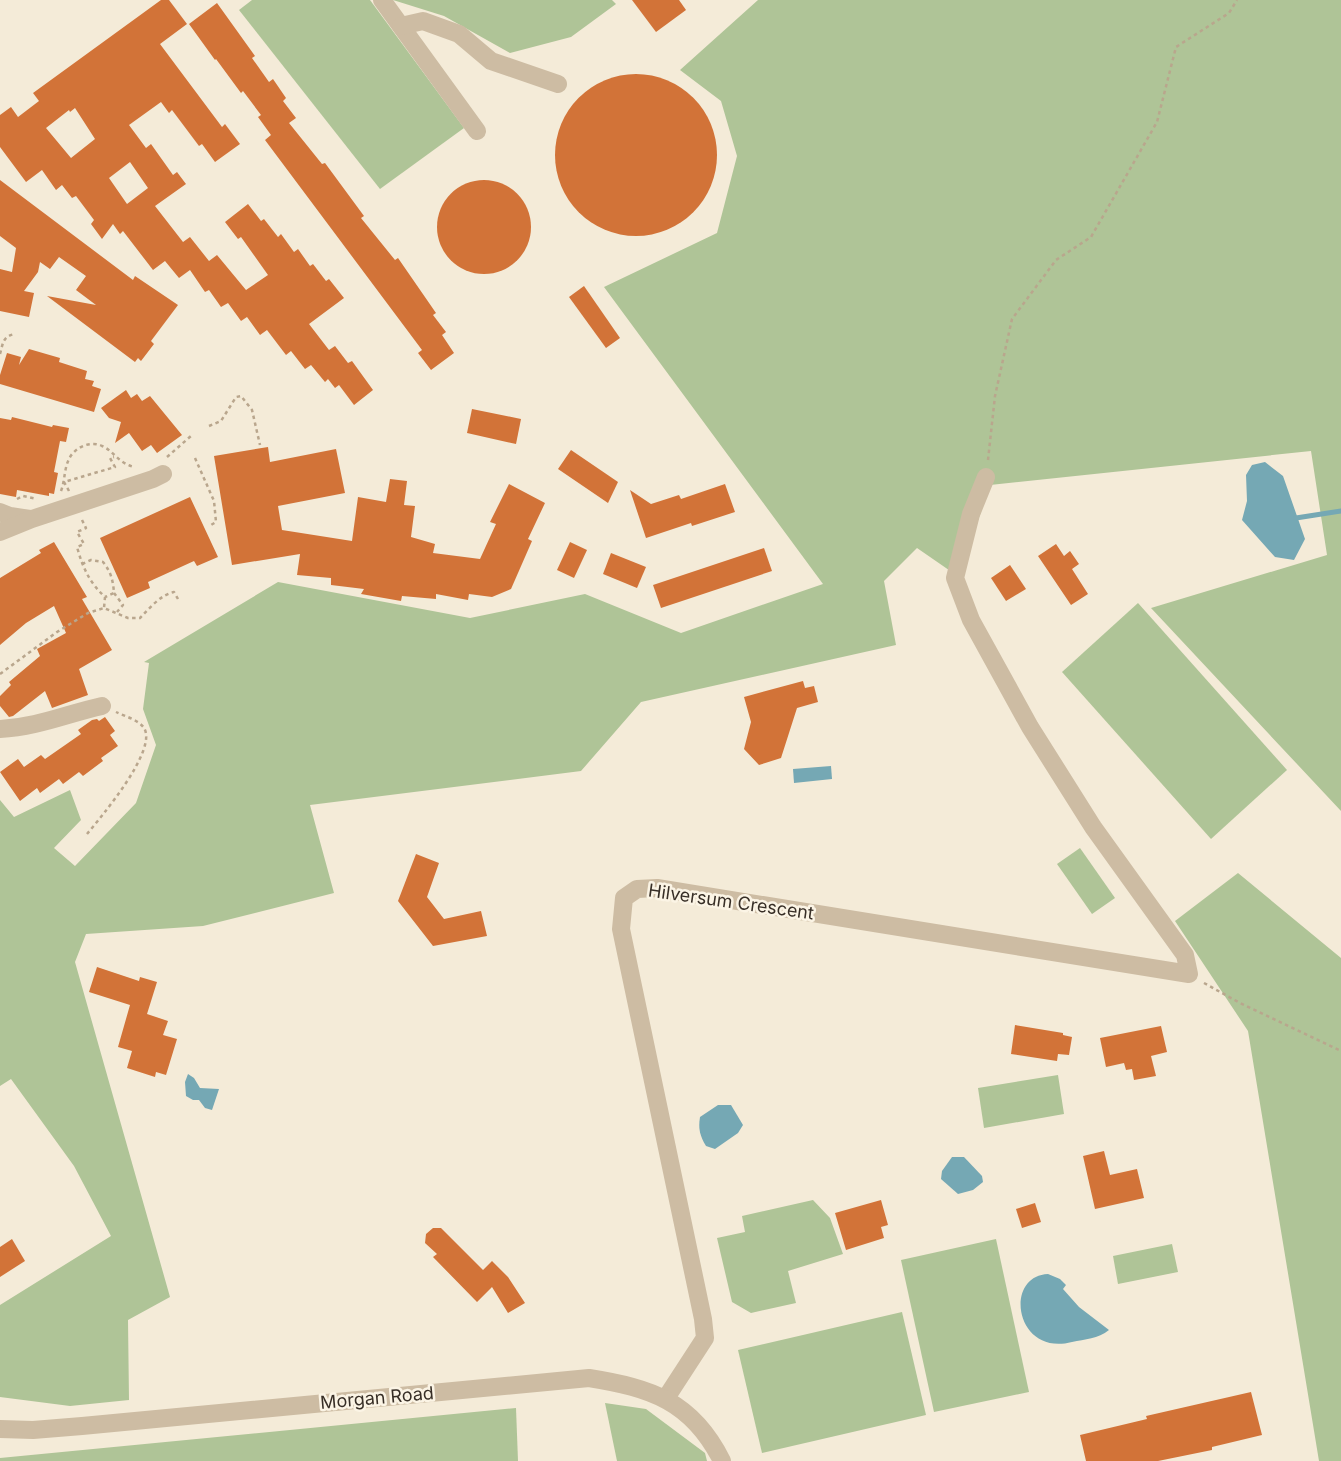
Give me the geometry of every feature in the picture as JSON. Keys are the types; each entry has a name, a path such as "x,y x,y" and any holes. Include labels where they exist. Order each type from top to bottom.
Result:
{"street":[{"path":"382,0 477,131"},
{"path":"401,26 424,21 459,34 491,61 558,84"},
{"path":"0,532 145,482 164,466"},
{"path":"986,477 971,514 955,578 971,621 1030,727 1093,827 1185,955 1189,974"},
{"path":"6,507 10,516 32,519"},
{"path":"0,729 52,722 80,710 102,706"},
{"name":"Hilversum Crescent","path":"666,1398 705,1338 704,1319 621,929 624,898 637,889 657,888 1189,974"},
{"name":"Morgan Road","path":"0,1429 33,1430 82,1426 589,1378 626,1384 666,1398 690,1417 711,1440 722,1461"}],"path":[{"path":"986,477 995,396 1012,319 1056,260 1091,237 1157,122 1176,47 1229,13 1237,0"},
{"path":"0,354 4,339 15,334"},
{"path":"209,426 221,421 236,397 242,396 252,410 260,445"},
{"path":"164,466 191,436"},
{"path":"61,491 70,456 80,447 91,444 102,446 125,465 142,469"},
{"path":"64,482 115,467 110,458 114,457"},
{"path":"195,458 214,501 216,522 211,526"},
{"path":"64,482 69,491 66,497"},
{"path":"6,507 23,496 42,500"},
{"path":"80,513 86,528 77,533 84,544 77,547 82,564 91,584 105,597"},
{"path":"82,564 91,560 103,562 113,579 114,593 123,605 117,612"},
{"path":"0,674 88,613 104,608 128,618 140,618 170,593 174,592 178,599"},
{"path":"105,597 114,593"},
{"path":"104,608 105,597"},
{"path":"87,834 110,806 147,745 146,731 142,726 102,706"},
{"path":"1189,974 1240,1003 1341,1051"}],"green space":[{"path":"252,0 370,0 464,128 380,189 239,10"},
{"path":"393,0 612,0 616,4 571,37 510,53 444,16"},
{"path":"758,0 1341,0 1341,811 1151,608 1327,555 1311,451 990,485 959,577 917,548 884,581 896,645 641,702 581,771 310,805 334,893 203,926 86,934 75,962 170,1297 128,1320 129,1400 70,1406 0,1397 0,1305 111,1236 74,1166 11,1079 0,1086 0,800 14,817 70,790 81,820 54,848 75,866 136,803 156,745 143,709 149,663 144,662 278,582 470,618 585,594 681,633 823,584 604,287 717,233 737,156 721,101 680,70"},
{"path":"1138,603 1287,770 1211,839 1062,672"},
{"path":"1080,848 1115,898 1092,914 1057,864"},
{"path":"1238,873 1341,958 1341,1461 1319,1461 1248,1031 1175,921"},
{"path":"1058,1075 1064,1114 984,1128 978,1088"},
{"path":"813,1200 830,1218 843,1254 788,1271 796,1303 751,1313 732,1302 717,1238 745,1232 742,1216"},
{"path":"996,1239 1029,1392 934,1412 901,1260"},
{"path":"1172,1244 1178,1272 1118,1284 1113,1256"},
{"path":"902,1312 926,1415 762,1453 738,1350"},
{"path":"605,1403 646,1409 705,1453 707,1461 617,1461"},
{"path":"516,1408 518,1461 0,1461 0,1458"}],"water":[{"path":"1265,462 1283,476 1305,539 1294,560 1275,557 1242,520 1247,501 1246,475 1252,465"},
{"path":"831,766 832,779 794,783 793,769"},
{"path":"188,1074 200,1088 219,1089 212,1110 205,1108 199,1100 186,1096 185,1082"},
{"path":"718,1105 731,1105 743,1125 738,1133 715,1149 706,1146 699,1121 700,1117"},
{"path":"952,1157 964,1157 982,1176 983,1182 973,1190 958,1194 941,1179 942,1171"},
{"path":"1048,1274 1060,1279 1066,1285 1063,1289 1079,1307 1109,1330 1096,1337 1053,1343 1038,1338 1027,1328 1021,1300 1025,1288 1034,1278"}],"building":[{"path":"161,0 169,0 187,24 160,44 222,127 225,124 240,144 215,162 202,144 199,146 172,110 169,113 161,102 129,125 146,148 151,144 173,175 177,172 186,184 155,206 183,242 190,237 209,261 217,255 246,290 268,275 241,237 238,239 225,222 248,204 278,237 281,234 294,252 298,249 310,266 313,264 326,281 329,279 344,298 309,324 329,350 335,346 348,363 352,361 373,390 354,405 339,385 335,388 328,379 325,382 311,365 305,369 291,351 286,355 267,330 260,335 247,317 241,321 228,303 221,307 209,290 205,292 190,270 179,278 165,261 153,270 123,231 120,234 113,224 102,239 91,224 94,220 76,196 72,198 62,185 56,190 42,170 26,182 0,147 0,115 11,107 18,117 39,101 33,93","holes":["75,108 95,139 71,158 46,128","130,162 148,188 127,204 109,178"]},
{"path":"632,0 679,0 686,10 656,32"},
{"path":"217,3 255,56 252,58 269,82 273,79 286,98 283,101 296,118 289,123 322,164 325,163 364,216 361,218 395,260 398,258 436,313 433,315 446,332 442,335 454,353 431,370 418,353 422,350 265,140 271,135 258,117 261,115 189,24"},
{"path":"636,74 667,80 693,98 711,124 717,155 711,186 693,212 667,230 636,236 605,230 579,212 561,186 555,155 561,124 579,98 605,80"},
{"path":"0,180 133,280 135,276 178,305 151,341 154,344 141,361 138,358 135,362 47,296 96,305 76,290 86,276 59,257 50,269 40,262 38,272 24,291 34,293 29,317 0,311 0,269 12,272 16,248 0,236"},
{"path":"484,180 502,184 517,194 527,209 531,227 527,245 517,260 502,270 484,274 466,270 451,260 441,245 437,227 441,209 451,194 466,184"},
{"path":"584,286 620,338 606,348 569,297"},
{"path":"29,349 60,358 59,362 87,371 85,379 94,381 92,386 101,389 94,412 0,384 7,353 21,357 19,365"},
{"path":"126,390 131,398 137,394 142,401 150,396 182,435 157,453 151,445 142,451 129,433 115,443 121,422 109,418 101,408"},
{"path":"472,409 521,419 516,444 467,433"},
{"path":"12,417 52,427 69,428 66,442 60,441 54,472 58,473 54,494 49,493 49,496 17,490 16,497 0,494 0,418 11,420"},
{"path":"268,447 270,462 336,449 345,493 278,506 282,530 352,541 358,497 386,502 390,479 407,481 404,505 415,506 411,537 435,544 433,553 480,559 496,524 490,522 509,484 545,503 528,539 532,541 511,589 492,597 469,594 468,600 436,594 436,599 402,596 401,601 361,594 364,589 331,585 331,578 297,575 300,554 232,565 214,456"},
{"path":"571,450 618,482 608,503 558,469"},
{"path":"725,484 735,512 646,538 630,490 651,504 679,495 681,499"},
{"path":"190,497 218,557 197,566 194,561 148,582 150,588 127,598 100,538"},
{"path":"54,542 87,597 82,599 112,650 79,669 88,695 52,708 45,691 9,717 0,706 0,696 11,685 9,682 40,656 37,649 66,633 54,606 26,623 0,645 0,578"},
{"path":"570,542 587,550 574,578 557,570"},
{"path":"1056,544 1064,556 1070,551 1079,564 1072,569 1088,594 1071,605 1038,556"},
{"path":"764,548 772,571 661,608 653,585"},
{"path":"611,553 646,567 637,588 603,574"},
{"path":"1010,565 1026,589 1006,601 991,578"},
{"path":"803,681 805,688 814,686 818,702 797,708 781,758 759,765 744,749 751,722 744,697"},
{"path":"105,717 115,731 110,735 118,746 101,758 103,761 83,776 79,772 63,784 59,779 40,793 37,788 20,801 0,772 18,759 24,767 41,755 45,759 81,734 78,730 92,720 99,721"},
{"path":"416,854 439,863 427,897 444,919 481,911 487,936 433,946 398,901"},
{"path":"97,967 139,981 140,977 157,982 147,1014 168,1021 163,1035 177,1039 166,1075 156,1072 155,1077 127,1068 132,1051 118,1047 130,1005 89,992"},
{"path":"1015,1025 1072,1037 1069,1055 1058,1054 1057,1061 1011,1054"},
{"path":"1161,1026 1167,1052 1151,1056 1156,1076 1134,1080 1132,1069 1126,1070 1124,1063 1106,1067 1100,1038"},
{"path":"1104,1151 1110,1175 1137,1169 1144,1198 1095,1209 1083,1156"},
{"path":"881,1200 888,1225 881,1227 884,1238 846,1250 835,1213"},
{"path":"1035,1203 1041,1222 1022,1228 1016,1209"},
{"path":"433,1228 441,1228 483,1270 492,1261 508,1277 525,1303 508,1313 492,1287 477,1302 433,1257 437,1254 425,1243 426,1234"},
{"path":"12,1239 25,1261 0,1277 0,1247"},
{"path":"1251,1392 1262,1435 1212,1447 1212,1450 1158,1461 1086,1461 1080,1435 1147,1419 1146,1416"}],"waterway":[{"path":"1296,518 1341,511"}]}
